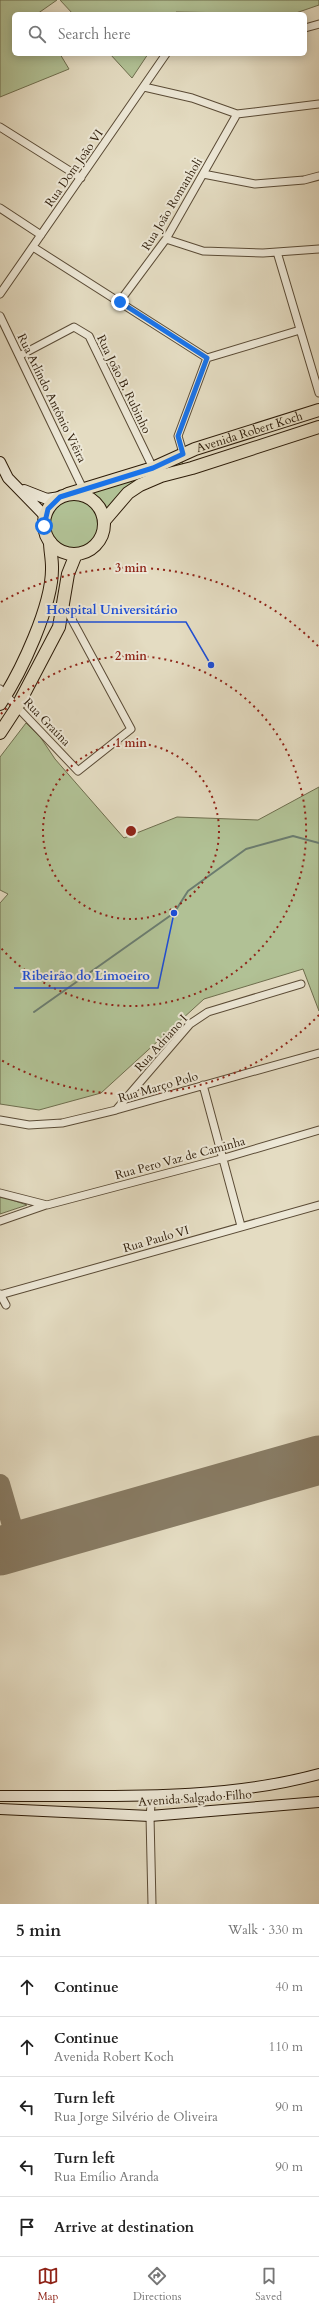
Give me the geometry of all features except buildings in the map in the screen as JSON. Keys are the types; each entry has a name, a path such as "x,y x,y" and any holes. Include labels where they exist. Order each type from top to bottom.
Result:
{"main road":[{"name":"Avenida Robert Koch","path":"64,496 84,491 153,468 195,449 319,410"},
{"name":"Avenida Robert Koch","path":"104,521 121,500 140,485 161,476 319,427"},
{"path":"195,449 196,466"},
{"path":"183,454 196,466"},
{"path":"78,494 96,503 104,521 103,531 96,543 85,552 76,554 66,553 57,549 50,542 44,530 44,516 50,505 64,496 78,494"},
{"path":"2,696 43,618 52,568 50,542"},
{"path":"0,733 17,707 59,627 68,574 76,554"}],"street":[{"path":"307,27 319,24"},
{"name":"Rua Dom João VI","path":"0,293 165,56"},
{"path":"144,87 192,98 237,114 319,104"},
{"name":"Rua João Romanholi","path":"120,302 166,239 237,114"},
{"path":"0,127 81,178"},
{"path":"203,174 255,184 304,180 319,176"},
{"path":"0,208 41,235"},
{"path":"166,239 203,251 277,252 319,249"},
{"path":"33,247 207,358 300,330"},
{"path":"277,252 319,394"},
{"name":"Rua Arlíndo Antônio Viêira","path":"0,316 21,355 84,491"},
{"name":"Rua João B. Rubinho","path":"21,355 74,328 89,336 153,468"},
{"path":"183,454 178,436 207,358"},
{"path":"0,462 16,487 44,516"},
{"name":"Avenida Robert Koch","path":"16,487 47,499 64,496"},
{"name":"Rua Graúna","path":"2,696 17,707 78,771 131,729 63,605"},
{"name":"Rua Adriano I","path":"116,1110 190,1024 208,1012 300,984"},
{"name":"Rua Março Polo","path":"0,1120 29,1125 62,1123 116,1110 319,1054"},
{"path":"203,1085 221,1159 241,1226"},
{"name":"Rua Pero Vaz de Caminha","path":"0,1221 47,1205 221,1159 319,1130"},
{"name":"Rua Pero Vaz de Caminha","path":"0,1193 47,1205"},
{"name":"Rua Paulo VI","path":"0,1294 319,1205"},
{"path":"0,1294 6,1305"},
{"name":"Avenida Salgado Filho","path":"0,1796 152,1795 238,1790 285,1784 319,1774"},
{"path":"152,1795 150,1816 152,1904"},
{"name":"Avenida Salgado Filho","path":"0,1810 150,1816 319,1802"}],"green space":[{"path":"0,0 57,0 40,12 12,12 12,56 61,56 69,69 0,97"},
{"path":"60,0 319,0 319,5 299,12 71,12"},
{"path":"112,56 147,56 132,78"},
{"path":"182,461 183,466 107,511 97,498 90,493"},
{"path":"74,500 83,502 91,507 96,515 98,524 96,533 91,541 83,546 74,548 65,546 57,541 52,533 50,524 52,515 57,507 65,502"},
{"path":"26,723 41,738 55,759 124,838 177,817 258,820 319,787 319,1011 303,969 204,999 101,1093 39,1110 0,1104 0,903 8,894 0,890 0,757"},
{"path":"0,1196 27,1205 0,1214"}],"waterway":[{"path":"34,1012 174,913 188,891 246,849 293,836 319,843"}],"taxiway":[{"path":"0,1484 18,1546"}],"runway":[{"path":"0,1551 319,1460"}],"place":[{"name":"Hospital Universitário","path":"211,665"},
{"name":"Ribeirão do Limoeiro","path":"174,913"}],"route":[{"path":"44,526 44,516 53,502 60,497 84,491 153,468 183,454 177,438 207,358 120,302"}]}
